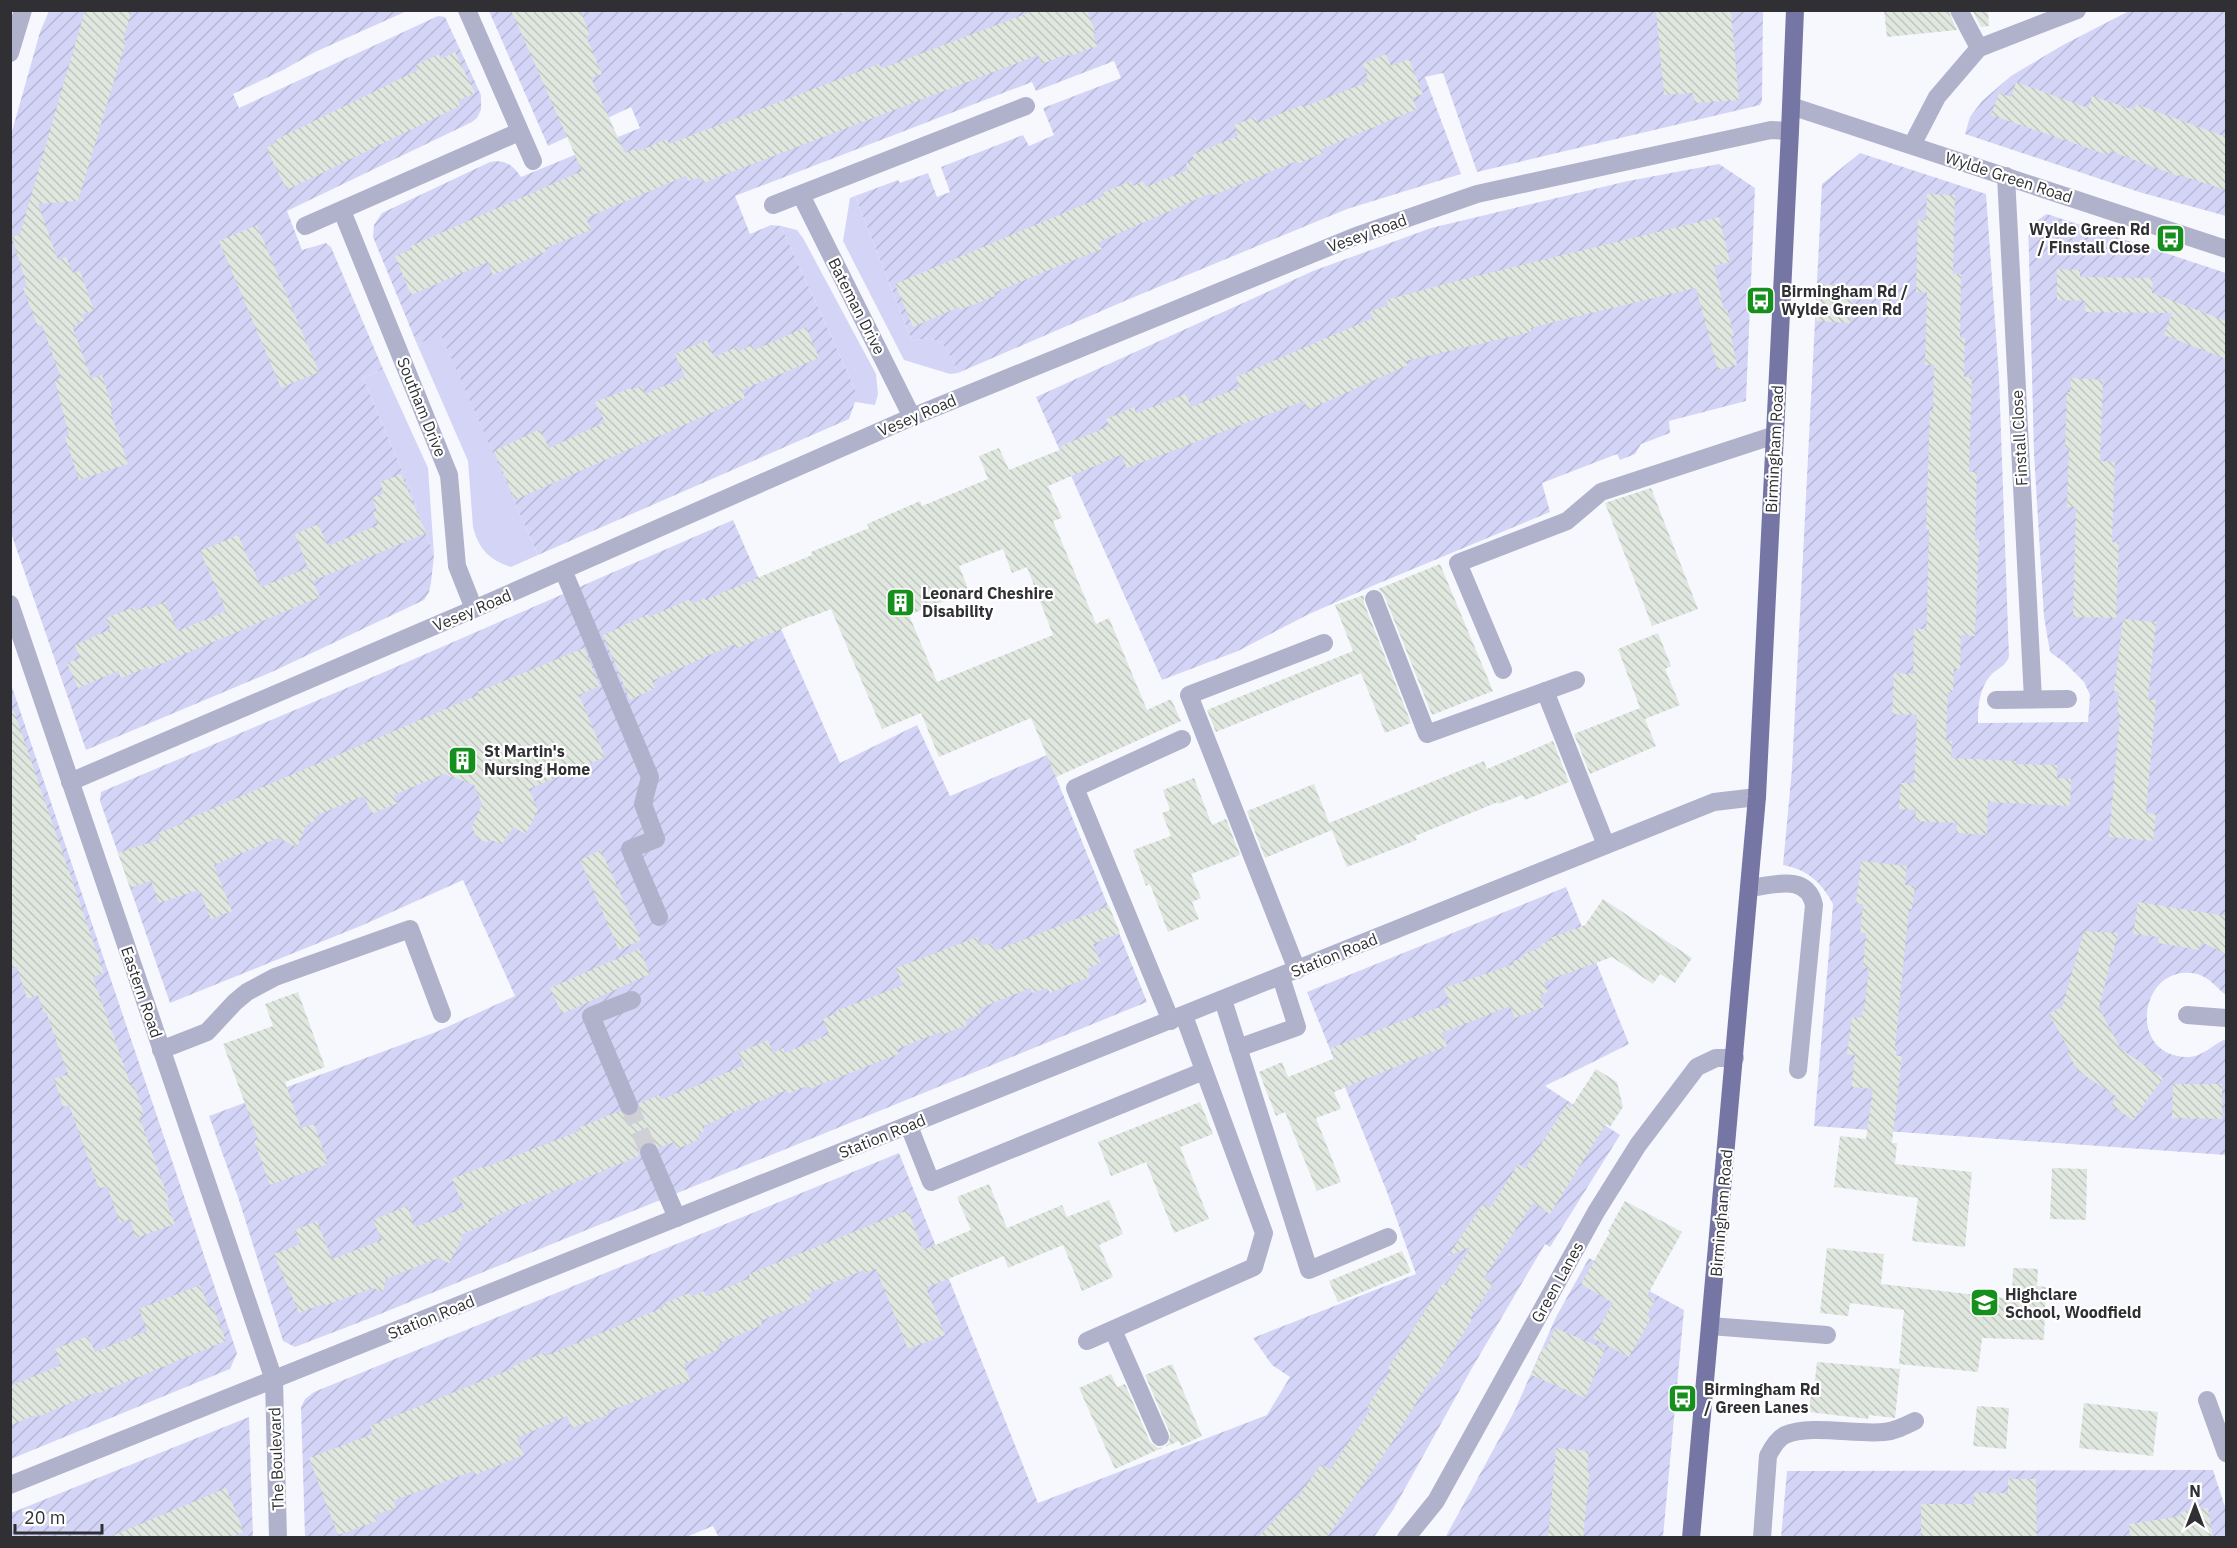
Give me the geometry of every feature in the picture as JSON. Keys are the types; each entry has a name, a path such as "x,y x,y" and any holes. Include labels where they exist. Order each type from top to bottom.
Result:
{"main road":[{"name":"Birmingham Road","path":"1691,1538 1757,797 1795,10"}],"street":[{"path":"10,53 23,10"},
{"path":"467,10 533,161"},
{"path":"1959,10 1979,48"},
{"path":"1912,145 1938,97 1979,48 2078,10"},
{"path":"773,205 1026,106"},
{"name":"Wylde Green Road","path":"1791,106 2226,249"},
{"name":"Vesey Road","path":"70,782 474,609 912,417 1356,236 1477,194 1771,130 1790,131"},
{"path":"305,226 519,132"},
{"name":"Finstall Close","path":"2006,176 2033,699"},
{"name":"Bateman Drive","path":"801,195 912,417"},
{"name":"Southam Drive","path":"342,211 449,475 457,566 474,609"},
{"path":"1503,670 1458,563 1568,521 1601,492 1775,435"},
{"path":"563,570 650,777 643,804 656,839 630,849 659,917"},
{"path":"1374,599 1427,734 1576,680"},
{"name":"Eastern Road","path":"10,604 273,1380"},
{"path":"1238,1048 1297,1027 1289,974 1189,695 1323,644"},
{"path":"1545,691 1606,845"},
{"path":"1996,700 2068,699"},
{"path":"1087,1341 1254,1267 1264,1233 1204,1071 1177,1019 1075,788 1182,739"},
{"name":"Station Road","path":"10,1485 1714,802 1757,797"},
{"path":"1749,888 1795,883 1804,887 1811,894 1814,905 1798,1070"},
{"path":"161,1050 207,1032 241,997 275,977 410,928 442,1014"},
{"path":"629,1106 591,1016 632,1000"},
{"path":"1223,1000 1309,1270 1388,1237"},
{"path":"2187,1015 2226,1018"},
{"name":"Green Lanes","path":"1406,1538 1436,1501 1596,1212 1638,1145 1697,1067 1716,1058 1735,1058"},
{"path":"909,1126 931,1182 1204,1071"},
{"path":"649,1152 677,1218"},
{"path":"1710,1326 1827,1335"},
{"path":"1113,1330 1160,1437"},
{"name":"The Boulevard","path":"273,1380 278,1538"},
{"path":"2207,1400 2226,1453"},
{"path":"1762,1538 1768,1456 1773,1446 1783,1436 1799,1431 1884,1432 1898,1429 1915,1421"}],"shaded area":[{"path":"841,10 842,13 850,10 1763,11 1762,101 1760,105 1477,172 1443,73 1425,77 1461,174 1347,209 958,373 951,356 937,341 922,339 912,341 855,196 898,180 900,183 928,173 937,197 950,192 941,167 1023,135 1029,146 1054,135 1043,108 1121,78 1114,61 1036,91 1032,82 735,196 750,234 771,225 781,226 855,389 855,402 849,419 538,555 441,335 417,344 373,237 374,225 382,213 490,162 500,161 508,164 521,177 640,128 631,107 548,146 489,11"},
{"path":"2131,10 2226,11 2226,216 2139,192 1965,134 1970,117 1982,101 2011,76 2063,45"},
{"path":"49,11 407,11 315,52 233,94 239,108 438,16 445,17 481,95 481,110 472,122 287,211 302,250 326,243 331,247 383,369 363,378 409,487 434,555 429,592 424,600 274,671 86,750 11,533 11,135 40,32"},
{"path":"1860,153 1986,194 1999,377 2009,656 2004,665 1990,676 1983,687 1978,723 2088,722 2090,695 2084,682 2050,652 2044,617 2034,454 2029,243 2031,227 2047,214 2226,273 2226,995 2202,976 2178,974 2163,981 2153,994 2148,1010 2148,1026 2154,1041 2166,1052 2185,1057 2202,1053 2226,1039 2226,1155 1814,1126 1833,904 1824,889 1813,878 1800,870 1783,865 1792,769 1822,184"},
{"path":"1719,164 1755,188 1746,401 1669,421 1670,433 1641,444 1635,454 1620,460 1617,454 1542,483 1550,512 1307,615 1238,651 1162,680 1036,397 1313,271 1431,228 1628,181"},
{"path":"855,196 912,341 931,339 942,344 951,356 958,373 950,374 904,360 843,241 850,198"},
{"path":"781,226 797,230 803,238 876,374 878,394 875,405 855,402 855,389"},
{"path":"441,334 538,555 511,567 486,553 475,535 468,461 417,344"},
{"path":"383,369 428,468 434,555 409,487 363,378"},
{"path":"733,520 840,763 917,725 950,796 1047,755 1147,1002 368,1319 295,1347 283,1341 238,1197 209,1116 436,1032 515,996 463,880 363,925 170,1003 100,801 101,792"},
{"path":"10,681 237,1353 230,1369 11,1459"},
{"path":"1566,887 1629,1044 1545,1086 1620,1135 1550,1247 1545,1244 1472,1368 1393,1510 1374,1537 719,1538 713,1526 684,1538 305,1537 301,1407 305,1399 314,1392 899,1153 1038,1503 1267,1415 1290,1377 1272,1365 1253,1338 1416,1274 1387,1192 1307,992"},
{"path":"1589,1258 1684,1310 1663,1537 1445,1538 1515,1410 1556,1317"},
{"path":"249,1417 253,1537 11,1538 11,1513"},
{"path":"2213,1470 2226,1510 2226,1537 1781,1538 1787,1471"}],"building":[{"path":"85,10 132,10 123,40 126,41 78,201 38,204 58,260 66,257 73,273 80,271 94,310 81,315 84,321 76,323 78,326 73,328 91,378 102,375 113,410 110,410 128,464 79,480 65,437 69,435 55,381 61,378 42,325 38,327 23,288 27,287 12,237 20,234"},
{"path":"511,10 580,10 590,34 586,36 602,74 591,78 625,153 637,148 639,151 667,139 669,144 879,64 881,68 888,66 1036,10 1087,10 1098,46 1042,64 1038,55 703,183 701,177 688,181 686,176 586,218 591,230 546,248 547,251 493,275 488,262 411,295 395,256 412,249 411,246 582,171"},
{"path":"1656,10 1731,10 1739,100 1694,103 1693,93 1664,95"},
{"path":"1884,10 1948,10 1957,30 1887,37"},
{"path":"1972,10 1988,10 1989,26 1981,27"},
{"path":"455,52 475,93 458,101 460,106 287,190 266,148 276,143 275,140 418,70 416,65 439,54 441,59"},
{"path":"1386,54 1391,66 1409,59 1423,94 1412,98 1417,109 1322,149 1323,153 1298,164 1297,161 1212,196 1211,193 1099,242 1102,249 994,293 995,296 960,310 959,307 913,327 895,284 1104,196 1102,193 1131,181 1133,186 1143,181 1146,187 1188,170 1186,163 1194,160 1192,155 1238,136 1234,125 1255,117 1258,123 1367,82 1365,78 1368,77 1363,64"},
{"path":"2016,82 2088,108 2092,96 2134,110 2136,104 2226,137 2226,190 2178,176 2110,151 2108,155 1991,115 1999,93 2011,97"},
{"path":"1927,194 1955,195 1953,274 1961,274 1960,338 1965,338 1964,377 1972,377 1969,472 1977,472 1975,540 1979,540 1975,636 1961,635 1960,669 1954,669 1953,692 1948,692 1946,741 1952,741 1951,758 2057,765 2057,778 2071,779 2070,806 1988,802 1987,835 1956,833 1957,823 1915,821 1916,810 1899,809 1901,783 1914,783 1917,715 1892,714 1894,673 1913,674 1914,629 1926,629 1927,614 1929,529 1926,529 1930,410 1933,411 1934,365 1925,365 1927,292 1916,292 1918,220 1926,220"},
{"path":"1719,217 1730,262 1714,266 1724,310 1727,309 1734,336 1731,336 1737,365 1718,370 1696,288 1531,328 1531,332 1406,361 1408,365 1308,410 1304,401 1127,468 1121,455 1048,486 1062,518 1053,521 1096,624 1109,618 1147,710 1171,699 1181,721 1056,777 1031,718 939,757 921,713 882,729 831,609 736,649 734,644 652,681 655,688 630,700 603,635 648,614 649,617 690,599 692,604 705,598 705,600 812,555 811,552 869,528 867,524 920,501 922,506 988,479 979,456 999,448 1009,470 1062,449 1061,446 1109,426 1106,419 1134,407 1136,413 1186,394 1191,407 1240,387 1236,377 1373,318 1370,312 1388,305 1386,300","holes":["1003,549 1012,573 1027,567 1053,635 937,682 909,615 969,591 959,566"]},
{"path":"257,225 319,372 281,388 219,241"},
{"path":"2057,269 2080,270 2080,277 2153,278 2152,293 2226,321 2226,359 2164,335 2172,313 2085,312 2085,301 2057,300"},
{"path":"1818,284 1853,286 1850,323 1816,321"},
{"path":"806,327 819,358 742,390 745,398 515,500 494,451 540,429 549,448 605,422 595,402 642,386 645,394 685,377 675,354 707,340 714,357 737,347 739,351 752,345 754,350"},
{"path":"2071,378 2103,380 2100,461 2115,462 2112,542 2119,542 2116,618 2073,617 2076,507 2067,507 2069,449 2065,449 2067,392 2070,392"},
{"path":"401,474 426,533 313,581 295,534 318,524 328,546 378,525 373,512 377,511 372,498 384,493 380,482"},
{"path":"1651,488 1698,609 1652,626 1605,503"},
{"path":"238,535 261,587 307,568 320,597 149,669 148,667 121,678 118,671 78,688 67,663 80,658 75,645 111,629 106,618 134,607 136,611 149,605 150,608 165,602 178,631 226,611 200,551"},
{"path":"1440,564 1493,691 1432,715 1384,595 1378,589"},
{"path":"1364,595 1364,603 1411,723 1385,733 1361,673 1216,732 1207,710 1353,651 1335,605"},
{"path":"2123,619 2156,622 2148,700 2156,700 2146,813 2156,814 2153,841 2109,837 2120,715 2117,714 2119,692 2114,691"},
{"path":"1658,633 1671,666 1665,669 1680,705 1645,719 1656,746 1590,774 1574,734 1640,708 1618,649"},
{"path":"584,648 600,686 579,695 605,757 529,789 538,810 526,834 513,827 502,844 477,838 472,827 482,804 474,785 444,774 394,795 398,803 372,814 364,796 315,816 317,820 306,825 297,847 278,838 214,865 232,911 211,919 199,890 159,903 151,881 130,888 118,853 160,839 158,833 182,824 181,822 478,695 477,692"},
{"path":"10,711 14,711 104,973 93,977 131,1086 134,1085 144,1115 139,1116 169,1200 166,1201 175,1224 136,1238 130,1219 120,1223 107,1186 99,1189 69,1105 63,1107 54,1079 68,1074 46,1012 44,1013 38,995 27,999 17,967 10,969"},
{"path":"1553,741 1569,782 1525,800 1522,795 1499,804 1498,802 1415,836 1417,840 1347,867 1329,823 1484,761 1487,769"},
{"path":"1194,778 1212,825 1226,819 1240,855 1191,874 1201,898 1192,902 1199,919 1168,932 1150,884 1146,886 1133,850 1171,836 1162,813 1170,810 1163,790"},
{"path":"1314,784 1332,830 1265,858 1247,811"},
{"path":"601,850 641,940 619,950 580,860"},
{"path":"1861,861 1907,866 1905,885 1915,886 1912,909 1909,909 1895,1047 1897,1047 1896,1056 1902,1056 1892,1143 1897,1143 1895,1164 1972,1172 1965,1247 1912,1241 1918,1198 1834,1187 1840,1136 1866,1139 1873,1089 1851,1087 1855,1055 1847,1054 1852,1017 1861,1018 1862,1011 1864,1011 1869,968 1863,967 1866,933 1860,933 1863,904 1856,904"},
{"path":"1603,899 1692,958 1675,983 1660,974 1653,984 1612,957 1544,982 1548,992 1540,995 1544,1007 1515,1018 1510,1006 1442,1033 1447,1046 1334,1092 1341,1109 1316,1118 1341,1182 1317,1191 1285,1112 1276,1116 1259,1072 1282,1062 1288,1077 1335,1058 1331,1048 1450,1003 1444,988 1514,964 1513,961 1542,947 1541,944 1551,940 1550,938 1585,925"},
{"path":"2138,902 2226,916 2226,954 2201,942 2200,950 2158,943 2159,937 2133,934"},
{"path":"1109,906 1120,933 1093,944 1101,963 1087,969 1090,977 1050,993 1047,988 1032,993 1030,988 979,1009 981,1014 965,1020 967,1025 942,1035 941,1032 897,1049 899,1054 809,1089 807,1086 788,1094 787,1090 734,1112 702,1127 704,1132 698,1134 700,1139 677,1149 674,1142 659,1148 651,1141 644,1142 638,1150 639,1156 502,1213 488,1220 489,1223 461,1235 462,1239 449,1263 439,1258 386,1279 383,1292 373,1288 299,1313 274,1254 301,1244 295,1230 317,1221 332,1259 382,1240 373,1220 407,1206 415,1227 464,1208 452,1179 579,1131 578,1128 619,1111 627,1117 634,1116 638,1112 640,1103 659,1095 661,1100 744,1065 738,1053 768,1040 773,1053 783,1048 785,1053 829,1034 823,1019 837,1013 836,1011 903,985 896,968 977,937 981,946 991,943 995,951"},
{"path":"2084,931 2118,933 2099,1008 2121,1049 2163,1078 2133,1120 2111,1105 2117,1097 2078,1071 2067,1052 2070,1051 2049,1014 2062,1007"},
{"path":"639,949 650,974 562,1014 550,988"},
{"path":"298,992 325,1067 285,1082 301,1128 314,1124 328,1164 270,1185 254,1141 258,1139 223,1044 273,1026 265,1004"},
{"path":"1596,1069 1617,1082 1623,1107 1610,1127 1606,1124 1550,1214 1533,1203 1484,1278 1493,1284 1470,1318 1472,1320 1335,1526 1325,1538 1258,1538 1294,1498 1296,1500 1321,1464 1330,1470 1371,1409 1367,1407 1391,1370 1388,1368 1443,1283 1446,1285 1471,1247 1448,1256 1483,1204 1490,1208 1518,1164 1525,1169 1567,1104 1571,1107"},
{"path":"2173,1084 2222,1084 2222,1119 2172,1118"},
{"path":"1200,1102 1213,1134 1180,1147 1209,1219 1174,1233 1146,1162 1111,1176 1098,1142"},
{"path":"2052,1168 2087,1169 2086,1220 2050,1219"},
{"path":"989,1184 1007,1228 1062,1205 1067,1217 1109,1200 1123,1234 1099,1245 1113,1277 1082,1291 1063,1245 1008,1268 1004,1256 926,1288 945,1335 908,1349 876,1269 865,1273 864,1270 809,1293 811,1300 761,1321 762,1325 718,1344 720,1349 684,1364 690,1380 572,1428 567,1416 517,1438 524,1455 475,1475 473,1471 393,1501 396,1508 375,1515 377,1521 338,1535 309,1458 373,1434 370,1426 514,1368 513,1366 545,1352 546,1356 664,1307 663,1304 689,1293 691,1297 704,1291 706,1296 750,1278 749,1274 908,1210 923,1250 971,1230 957,1197"},
{"path":"1625,1201 1682,1232 1647,1296 1655,1300 1647,1315 1651,1318 1629,1357 1593,1338 1613,1303 1581,1284"},
{"path":"1827,1248 1884,1254 1881,1284 2012,1299 2013,1268 2038,1269 2037,1286 2046,1287 2044,1340 1982,1338 1978,1372 1899,1364 1904,1310 1850,1303 1848,1316 1820,1313"},
{"path":"1402,1251 1411,1272 1338,1302 1329,1281"},
{"path":"200,1285 209,1308 213,1307 226,1341 97,1394 97,1392 37,1417 36,1415 10,1425 10,1386 61,1365 55,1349 88,1336 95,1352 147,1331 139,1309"},
{"path":"1555,1328 1605,1349 1585,1398 1531,1375"},
{"path":"1817,1362 1900,1369 1895,1418 1869,1415 1868,1419 1809,1412 1811,1388 1814,1389"},
{"path":"1172,1364 1202,1436 1181,1446 1179,1441 1165,1447 1169,1443 1170,1433 1145,1375"},
{"path":"1111,1374 1117,1387 1125,1384 1150,1442 1158,1448 1164,1447 1115,1469 1079,1388"},
{"path":"2084,1403 2158,1412 2153,1456 2079,1448"},
{"path":"1977,1406 2009,1408 2006,1449 1973,1446"},
{"path":"1556,1448 1589,1451 1587,1471 1590,1471 1583,1538 1548,1538"},
{"path":"2008,1479 2036,1479 2037,1538 1921,1538 1921,1504 1974,1504 1974,1493 2008,1493"},
{"path":"226,1488 244,1532 230,1538 107,1538"},
{"path":"2208,1508 2213,1538 2130,1538 2129,1524 2181,1516 2181,1512"}],"tunnel":[{"path":"629,1106 649,1152"}],"place":[{"name":"Wylde Green Rd / Finstall Close","path":"2171,238"},
{"name":"Birmingham Rd / Wylde Green Rd","path":"1760,300"},
{"name":"Leonard Cheshire Disability","path":"901,602"},
{"name":"St Martin's Nursing Home","path":"463,760"},
{"name":"Highclare School, Woodfield","path":"1984,1303"},
{"name":"Birmingham Rd / Green Lanes","path":"1683,1398"}]}
